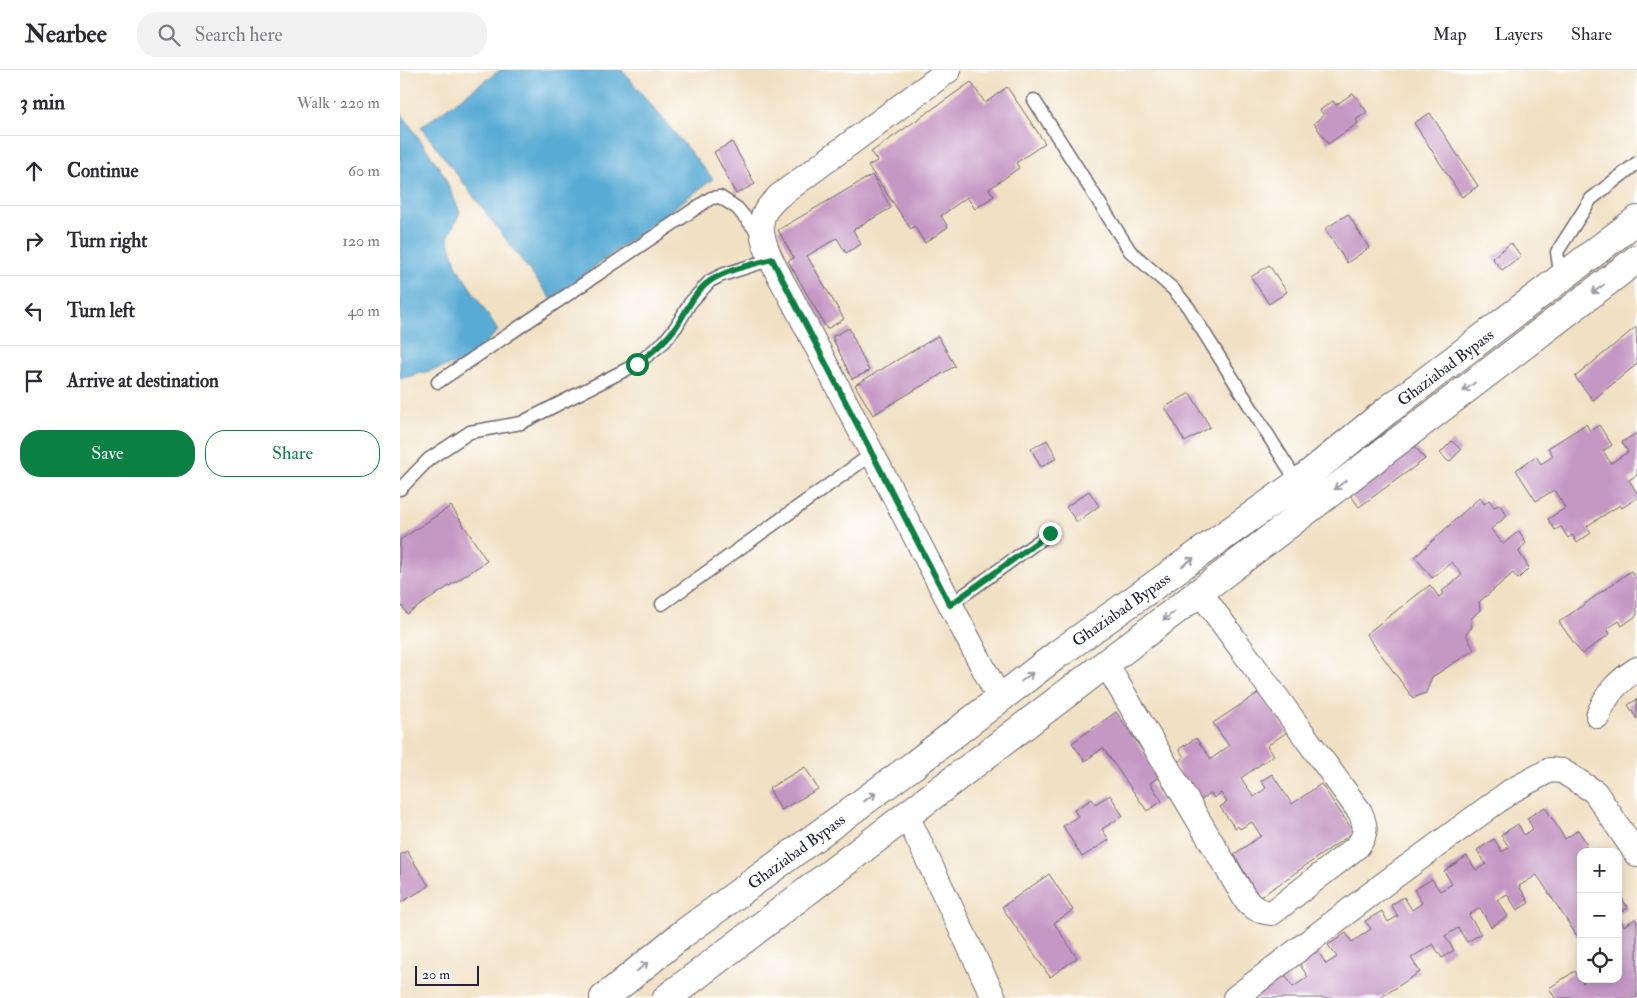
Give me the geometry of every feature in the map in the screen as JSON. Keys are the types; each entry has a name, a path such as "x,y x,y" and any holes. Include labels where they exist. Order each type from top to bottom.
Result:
{"highway":[{"name":"Ghaziabad Bypass","path":"605,998 684,934 914,764 1058,654 1298,483 1388,410 1637,220"},
{"name":"Ghaziabad Bypass","path":"667,998 1637,259"}],"street":[{"path":"949,70 779,196 764,212 761,223 762,237 999,698"},
{"path":"1106,664 1244,897 1251,907 1262,912 1272,913 1358,846 1365,837 1366,825 1360,812 1200,592"},
{"path":"1598,716 1605,697 1626,676 1637,669"},
{"path":"1234,998 1384,884 1511,791 1550,770 1562,771 1595,792 1637,855"},
{"path":"907,816 994,998"}],"lane":[{"path":"1034,100 1130,251 1173,289 1188,307 1298,483"},
{"path":"1561,278 1557,252 1591,199 1637,163"},
{"path":"438,382 711,198 720,197 737,208 762,237"},
{"path":"400,489 428,459 470,432 521,423 637,364 664,342 690,303 710,281 722,275 772,259"},
{"path":"662,604 872,454"},
{"path":"950,605 1050,533"}],"water":[{"path":"500,70 622,70 713,179 551,299 421,127"},
{"path":"400,111 443,173 460,212 448,238 457,267 498,331 466,361 400,379"}],"building":[{"path":"971,82 985,103 1007,87 1045,143 1016,163 1019,168 989,189 994,196 975,209 967,197 941,216 948,227 925,243 914,226 911,229 868,166 877,161 871,152"},
{"path":"1353,93 1367,112 1356,120 1358,123 1328,144 1314,123 1324,115 1320,110 1333,101 1336,105"},
{"path":"1430,113 1478,186 1462,197 1414,123"},
{"path":"732,142 755,184 736,194 714,152"},
{"path":"872,175 891,208 853,230 861,244 846,253 837,238 807,256 844,319 827,329 788,261 794,258 778,230"},
{"path":"1348,214 1369,248 1347,263 1325,229"},
{"path":"1511,243 1521,256 1502,270 1492,258"},
{"path":"1269,265 1287,292 1269,304 1251,277"},
{"path":"1636,327 1637,364 1593,400 1575,377"},
{"path":"849,328 869,371 852,379 832,337"},
{"path":"938,336 955,366 873,415 855,385"},
{"path":"1190,393 1210,427 1185,442 1165,407"},
{"path":"1586,424 1590,431 1599,425 1612,445 1603,451 1611,463 1628,452 1622,442 1637,433 1637,475 1629,480 1637,493 1637,498 1622,508 1620,505 1587,526 1591,533 1577,543 1572,535 1568,538 1561,527 1555,530 1548,519 1565,508 1554,490 1536,501 1516,470 1536,456 1541,464 1553,456 1548,448"},
{"path":"1409,438 1425,459 1359,507 1344,486"},
{"path":"1047,440 1057,458 1041,467 1031,449"},
{"path":"1452,441 1461,450 1449,462 1440,453"},
{"path":"1089,491 1099,506 1077,522 1066,507"},
{"path":"1480,497 1484,504 1489,500 1494,507 1500,505 1507,516 1491,529 1503,544 1519,531 1526,543 1519,552 1529,568 1518,579 1513,573 1479,602 1480,610 1470,620 1472,627 1466,634 1474,650 1432,677 1426,693 1413,698 1366,634 1430,585 1439,597 1444,593 1442,591 1462,575 1452,562 1432,578 1415,557"},
{"path":"451,506 487,561 407,614 400,603 400,540"},
{"path":"1631,571 1637,580 1637,615 1622,626 1619,621 1607,629 1610,634 1582,654 1559,622"},
{"path":"1260,692 1287,732 1267,746 1274,755 1241,778 1254,797 1266,788 1261,781 1272,774 1292,804 1321,784 1354,832 1259,898 1234,854 1261,836 1252,822 1240,829 1238,826 1235,828 1220,807 1227,802 1221,793 1214,798 1211,793 1194,805 1175,764 1184,757 1179,749 1196,738 1211,759 1229,746 1213,723"},
{"path":"1637,699 1637,719 1628,705"},
{"path":"1116,712 1160,776 1150,783 1162,801 1147,811 1103,748 1085,761 1072,743"},
{"path":"805,767 818,789 781,810 769,788"},
{"path":"1110,795 1123,816 1102,829 1109,840 1082,857 1063,826 1078,816 1074,810 1092,799 1095,804"},
{"path":"1545,807 1565,839 1578,830 1587,844 1585,846 1586,848 1577,848 1577,936 1537,875 1519,886 1529,903 1517,910 1507,894 1497,900 1508,916 1491,927 1480,908 1469,915 1481,934 1467,942 1458,928 1445,936 1454,950 1442,958 1433,944 1411,958 1420,972 1380,998 1245,998 1284,973 1293,987 1308,977 1299,963 1318,951 1326,964 1337,957 1328,945 1346,933 1352,942 1371,929 1365,921 1382,911 1388,922 1398,916 1391,905 1404,897 1412,910 1422,903 1414,890 1432,879 1440,891 1452,884 1444,871 1467,856 1476,870 1486,864 1477,850 1494,839 1502,852 1509,847 1501,835 1518,824 1524,835 1533,829 1527,818"},
{"path":"407,851 429,886 400,903 400,855"},
{"path":"1049,874 1073,910 1054,923 1077,958 1050,977 1002,907"},
{"path":"1622,898 1628,908 1622,912"},
{"path":"1635,919 1637,922 1637,998 1555,998 1549,988 1575,971 1577,983 1622,983 1622,923 1624,926"}],"route":[{"path":"637,364 664,342 690,303 710,281 722,275 772,259 950,605 1050,533"}]}
